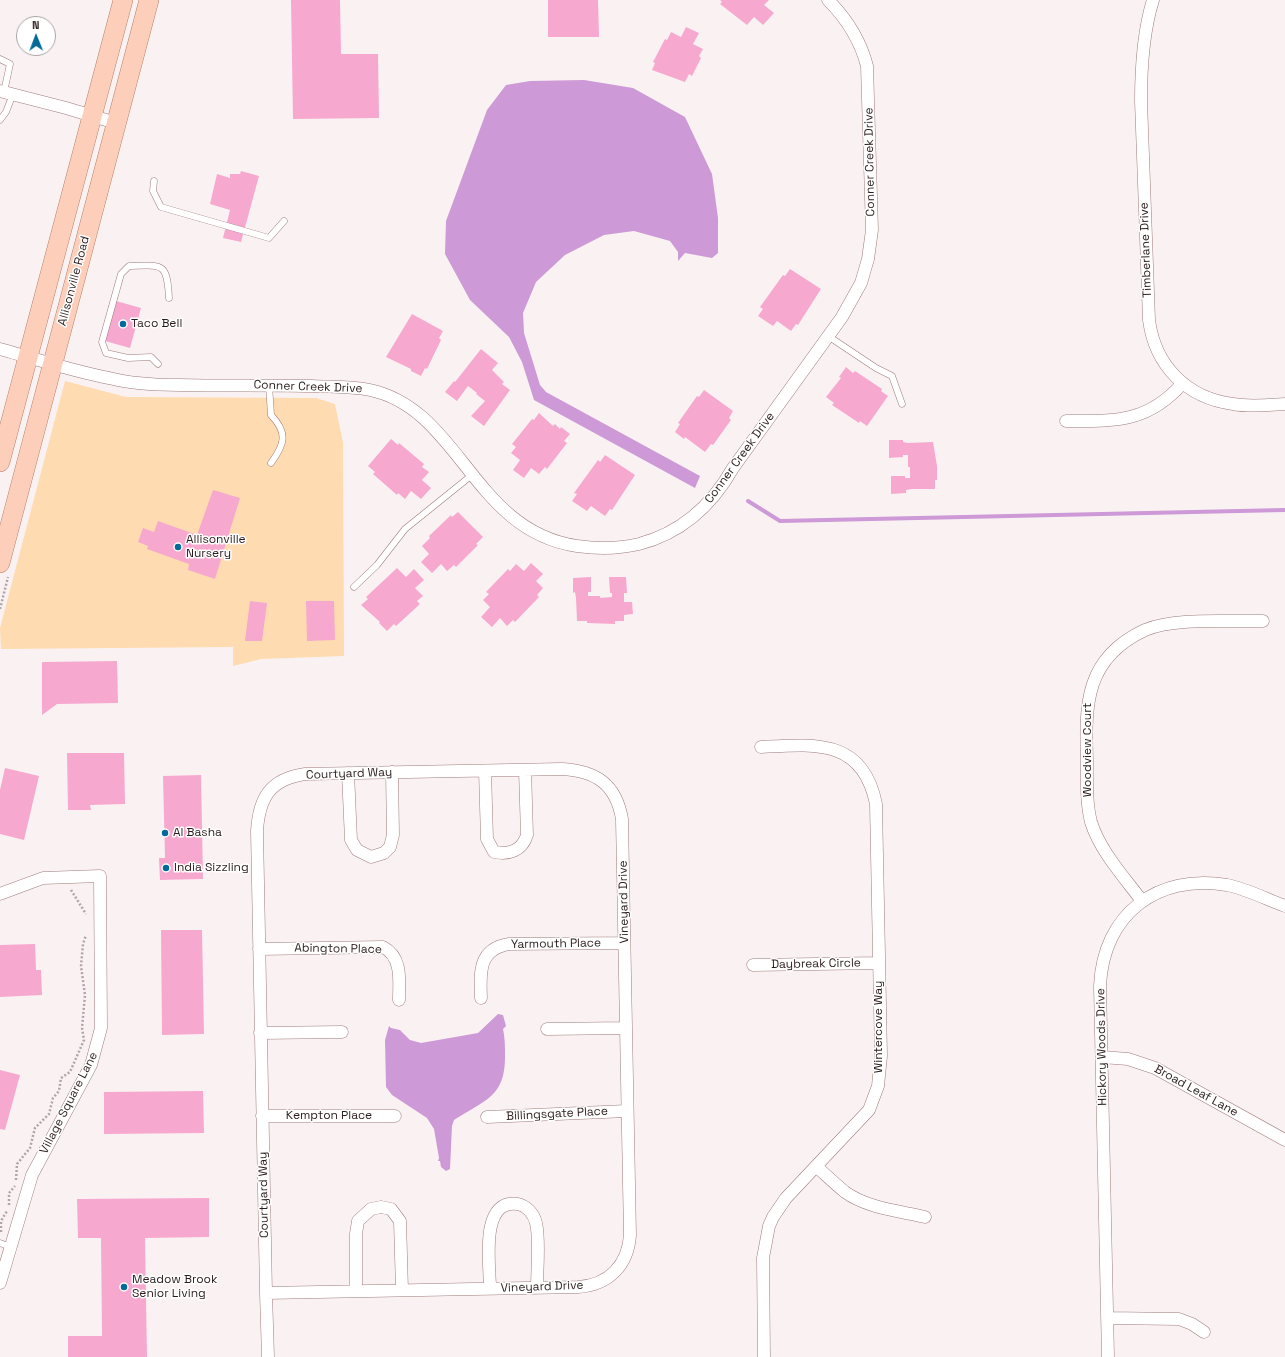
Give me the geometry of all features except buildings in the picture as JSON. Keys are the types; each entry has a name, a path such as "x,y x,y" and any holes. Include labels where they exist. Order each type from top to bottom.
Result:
{"main road":[{"name":"Allisonville Road","path":"0,561 40,360 93,116 123,0"},
{"name":"Allisonville Road","path":"0,462 40,360 116,124 149,0"}],"street":[{"name":"Conner Creek Drive","path":"0,349 111,379 179,385 269,385 356,388 388,395 409,407 427,422 495,502 529,530 556,542 596,549 630,546 651,541 690,521 717,493 842,317 861,283 868,259 872,230 867,66 864,54 854,31 828,0"},
{"name":"Timberlane Drive","path":"1153,0 1146,27 1140,101 1149,320 1151,335 1158,351 1170,370 1182,384 1194,391 1220,402 1234,405 1285,404"},
{"path":"6,92 93,116 116,124"},
{"path":"1066,421 1108,421 1132,417 1159,406 1182,384"},
{"name":"Woodview Court","path":"1142,901 1104,847 1091,822 1088,798 1086,719 1088,698 1095,680 1108,658 1116,650 1126,641 1146,630 1179,623 1263,621"},
{"name":"Wintercove Way","path":"761,747 814,745 836,749 854,760 869,780 876,804 882,1056 880,1075 875,1097 866,1114 786,1198 773,1217 769,1226 763,1258 764,1357"},
{"path":"485,771 487,839 494,852 507,853 520,848 525,842 527,835 525,770"},
{"name":"Courtyard Way","path":"268,1357 260,1033 257,831 261,803 276,786 292,777 305,774 577,770 591,774 603,782"},
{"path":"348,773 351,840 356,850 371,857 384,853 392,840 392,772"},
{"name":"Vineyard Drive","path":"266,1293 578,1287 596,1284 614,1273 624,1261 629,1246 630,1235 622,819 616,798 603,782"},
{"name":"Village Square Lane","path":"0,894 43,878 100,876 102,1018 98,1046 91,1065 36,1166 6,1245 0,1283"},
{"name":"Hickory Woods Drive","path":"1108,1357 1100,986 1103,959 1114,931 1142,901 1174,886 1197,882 1241,889 1285,906"},
{"name":"Yarmouth Place","path":"481,998 482,964 488,955 501,946 509,944 624,943"},
{"name":"Abington Place","path":"259,950 383,947 391,952 397,960 399,1000"},
{"name":"Daybreak Circle","path":"753,965 879,963"},
{"path":"546,1028 626,1028"},
{"path":"260,1033 342,1032"},
{"name":"Broad Leaf Lane","path":"1102,1056 1128,1059 1155,1068 1285,1140"},
{"name":"Billingsgate Place","path":"487,1117 627,1111"},
{"name":"Kempton Place","path":"262,1116 395,1116"},
{"path":"817,1167 846,1192 856,1198 869,1203 925,1217"},
{"path":"490,1288 489,1230 493,1218 501,1208 514,1204 521,1205 529,1210 536,1222 537,1288"},
{"path":"356,1291 356,1234 358,1221 370,1209 381,1207 391,1209 400,1221 402,1290"},
{"path":"1107,1318 1166,1317 1179,1319 1192,1324 1204,1332"}],"lane":[{"path":"0,59 10,64 6,92 6,112 0,120"},
{"path":"154,181 153,191 161,207 269,238 284,221"},
{"path":"158,364 151,357 128,358 106,353 102,342 121,274 129,266 154,265 162,268 168,276 169,298"},
{"path":"828,336 876,368 892,376 902,404"},
{"path":"269,385 271,415 279,424 282,433 282,444 271,463"},
{"path":"354,587 377,565 405,529 472,475"}],"path":[{"path":"67,890 71,890 86,912 86,919"},
{"path":"0,1235 1,1221 9,1207 9,1193 16,1183 17,1164 30,1148 35,1128 49,1114 53,1098 59,1091 61,1078 70,1072 84,1040 82,1028 86,995 81,966 86,931"}],"shaded area":[{"path":"584,80 633,88 685,117 712,174 718,218 718,253 712,258 685,253 678,261 678,252 670,241 634,231 604,235 565,255 536,282 523,313 524,333 540,385 546,392 700,476 695,488 534,400 522,362 509,337 470,300 445,254 446,221 487,110 506,85 530,81"},
{"path":"65,381 126,397 316,398 335,404 343,443 344,656 261,659 233,666 233,647 1,649 0,628"},
{"path":"498,1014 503,1015 506,1026 503,1029 505,1039 505,1057 501,1081 497,1089 484,1102 454,1120 452,1126 450,1169 446,1171 441,1167 440,1161 438,1161 439,1158 434,1129 427,1118 392,1095 386,1087 385,1040 389,1026 400,1030 410,1040 421,1043 478,1033"}],"waterway":[{"path":"748,501 780,521 1285,510"}],"place":[{"name":"Taco Bell","path":"123,324"},
{"name":"Allisonville Nursery","path":"178,547"},
{"name":"Al Basha","path":"165,833"},
{"name":"India Sizzling","path":"166,868"},
{"name":"Meadow Brook Senior Living","path":"124,1287"}]}
